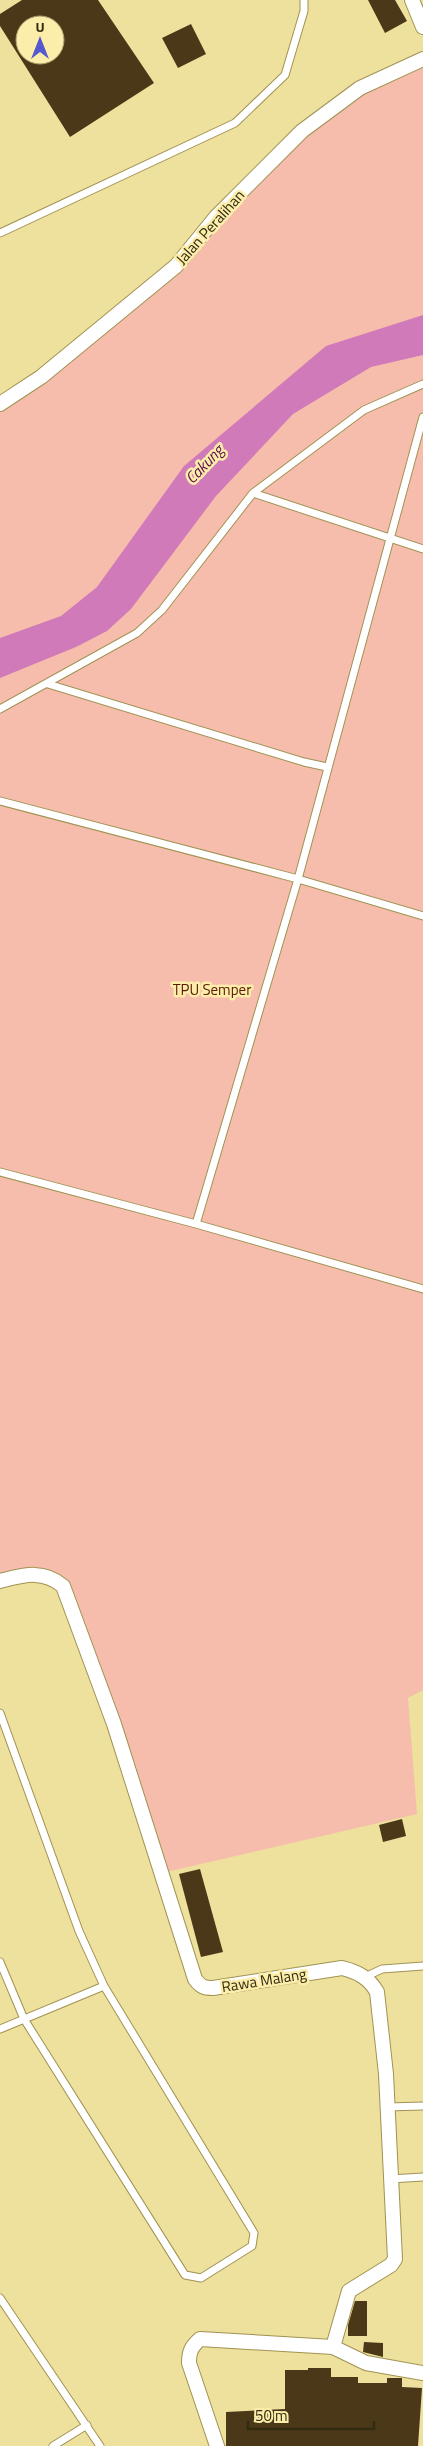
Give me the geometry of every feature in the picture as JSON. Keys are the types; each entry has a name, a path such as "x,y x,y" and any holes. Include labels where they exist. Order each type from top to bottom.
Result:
{"street":[{"path":"412,0 423,27"},
{"name":"Jalan Peralihan","path":"0,404 41,377 176,266 216,217 302,131 360,88 423,59"},
{"name":"Rawa Malang","path":"0,1581 41,1575 52,1576 62,1586 114,1724 199,1985 204,1988 213,1988 342,1968 355,1971 364,1978"},
{"path":"333,2347 348,2291 391,2264 394,2259 388,2107 376,1992 372,1983 364,1978"},
{"path":"217,2446 189,2363 189,2352 200,2339 333,2347 366,2363 423,2374"}],"lane":[{"path":"0,233 235,123 286,75 304,11 304,0"},
{"path":"0,709 137,634 162,610 253,493 364,410 423,384"},
{"path":"196,1224 298,879 357,655 391,540 423,417"},
{"path":"253,493 423,549"},
{"path":"48,684 304,762 328,767"},
{"path":"0,800 298,879 423,916"},
{"path":"0,1172 196,1224 423,1289"},
{"path":"0,1714 79,1931 104,1986 254,2233 252,2246 201,2278 185,2276 24,2020 0,1962"},
{"path":"364,1978 382,1969 423,1966"},
{"path":"0,2030 104,1986"},
{"path":"388,2107 423,2106"},
{"path":"390,2178 423,2178"},
{"path":"0,2298 100,2446"},
{"path":"53,2446 87,2425"}],"green space":[{"name":"TPU Semper","path":"423,59 423,1690 408,1698 417,1814 162,1873 63,1586 52,1576 0,1581 0,404 176,266 216,217 360,88"}],"water":[{"name":"Cakung","path":"423,315 423,355 371,367 293,414 216,496 131,609 107,631 76,647 0,678 0,638 61,616 97,587 184,466 326,346"}],"building":[{"path":"22,0 98,0 154,83 70,137 25,65 65,65 65,15 15,15 15,50 0,26 0,14"},
{"path":"368,0 395,0 407,21 385,33"},
{"path":"191,24 206,54 178,68 162,38"},
{"path":"402,1819 406,1836 383,1842 379,1825"},
{"path":"200,1869 223,1952 201,1957 179,1874"},
{"path":"355,2301 367,2301 367,2336 348,2336 348,2325"},
{"path":"364,2342 383,2343 383,2357 363,2352"},
{"path":"308,2368 331,2368 331,2377 358,2377 358,2383 387,2383 387,2378 402,2378 402,2387 422,2388 418,2446 226,2446 226,2412 285,2409 285,2370 308,2370"}]}
